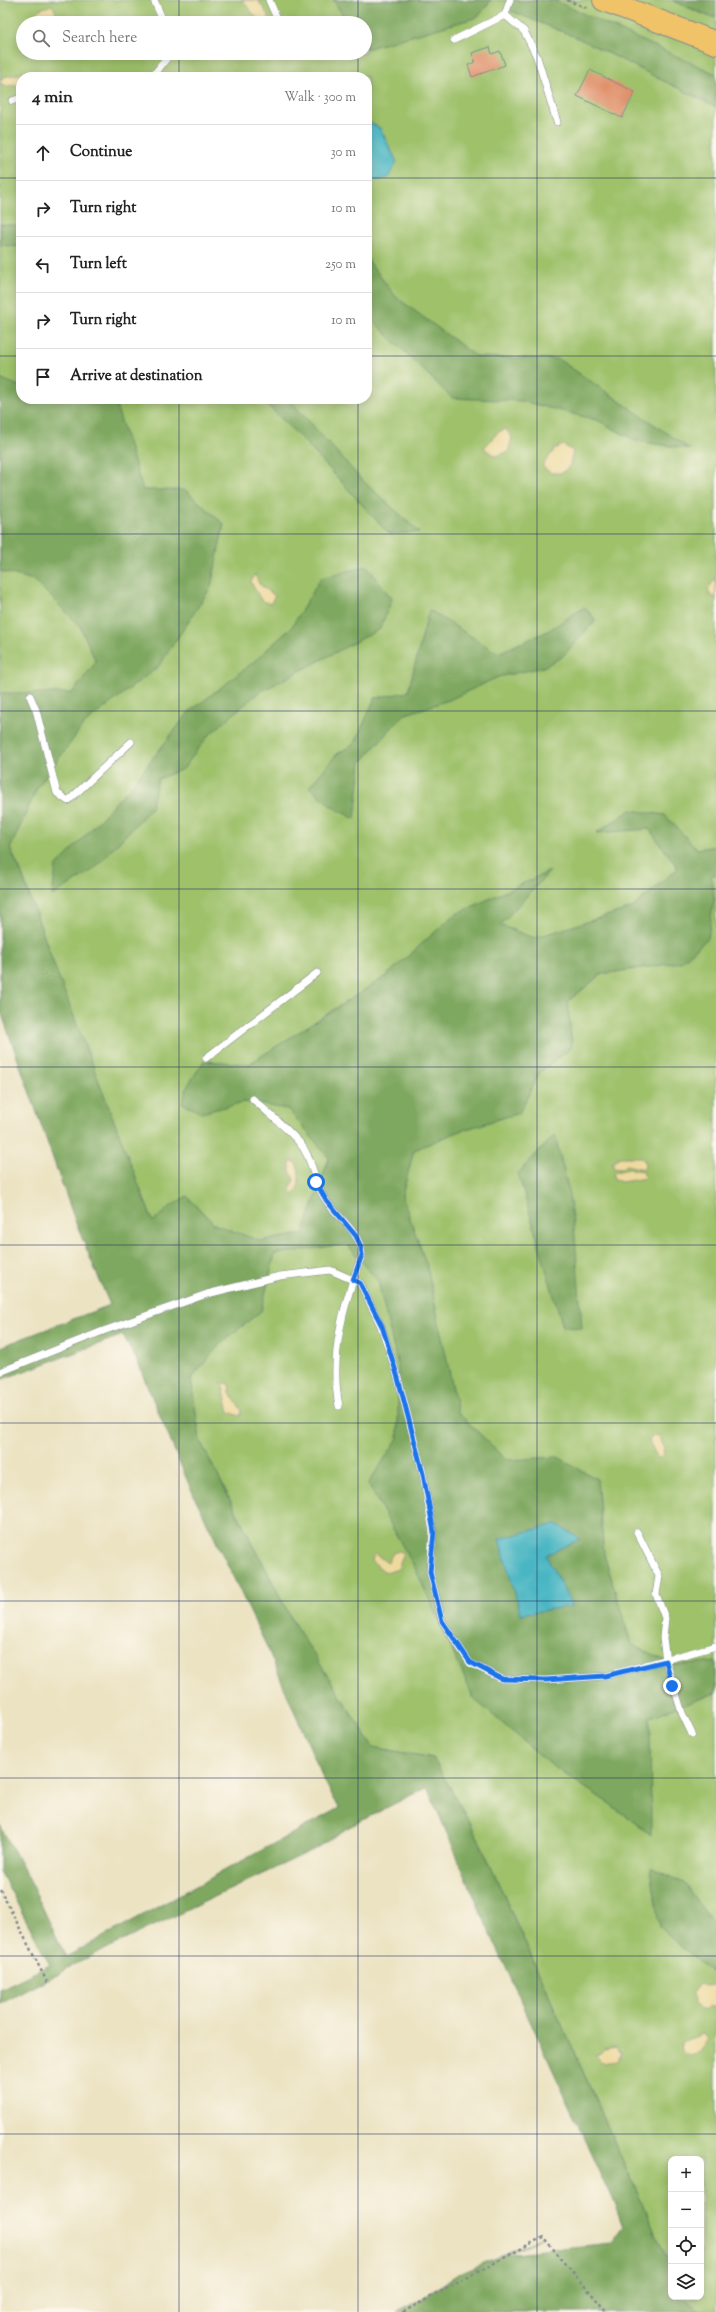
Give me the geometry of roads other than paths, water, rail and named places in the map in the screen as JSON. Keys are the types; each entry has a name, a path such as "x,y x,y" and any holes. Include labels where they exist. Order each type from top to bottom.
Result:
{"main road":[{"path":"604,0 716,43"}],"lane":[{"path":"154,0 161,16"},
{"path":"269,0 276,16"},
{"path":"454,40 505,15 510,0"},
{"path":"505,15 524,31 537,57 558,122"},
{"path":"156,72 165,60"},
{"path":"12,101 16,100"},
{"path":"30,696 36,710 57,793 68,801 131,742"},
{"path":"206,1058 317,972"},
{"path":"253,1099 300,1142 313,1169 316,1182 326,1200 356,1236 361,1247 362,1255 353,1280 339,1330 334,1382 339,1406"},
{"path":"0,1372 103,1331 207,1294 280,1276 330,1270 360,1283 382,1326 422,1467 434,1532 430,1572 442,1621 470,1662 502,1679 546,1680 605,1676 666,1661 716,1646"},
{"path":"637,1532 659,1576 656,1594 665,1618 663,1638 666,1661 682,1713 692,1734"}],"water":[{"path":"372,124 380,128 397,162 388,178 373,181"},
{"path":"556,1524 580,1539 546,1555 572,1606 521,1614 499,1539"}]}
